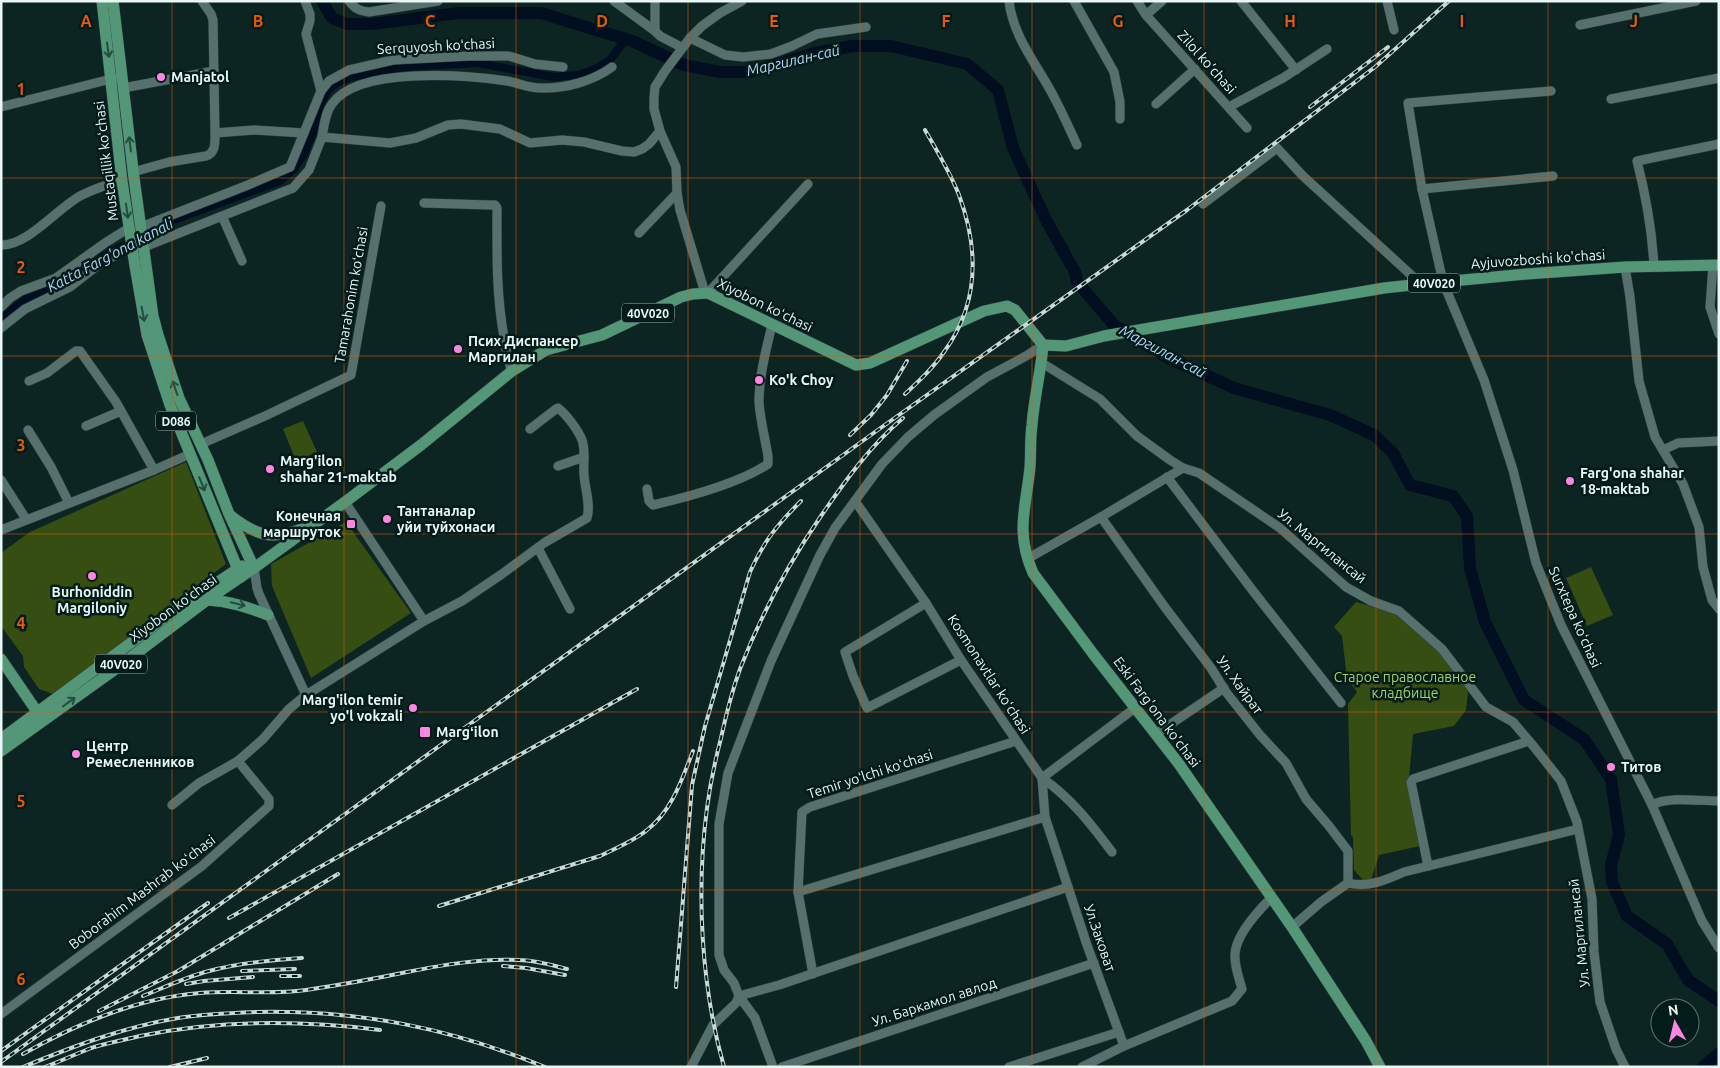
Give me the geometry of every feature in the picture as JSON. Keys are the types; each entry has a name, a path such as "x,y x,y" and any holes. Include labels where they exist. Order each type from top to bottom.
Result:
{"main road":[{"name":"Mustaqillik koʻchasi","path":"102,1 117,77 123,88 144,247 140,265 147,335 170,405 239,573"},
{"name":"Mustaqillik koʻchasi","path":"113,1 122,181 130,230 158,335 179,398 208,460 229,514 252,565"},
{"name":"Ayjuvozboshi ko'chasi","path":"1043,344 1066,346 1104,336 1153,327 1384,288 1625,267 1716,265"},
{"name":"Xiyobon koʻchasi","path":"252,565 345,502 421,445 512,371 546,350 602,335 681,297 707,293 856,365 870,363 989,309 1007,306 1015,310 1043,344"},
{"name":"Eski Farg'ona ko'chasi","path":"1043,344 1042,363 1032,425 1030,467 1022,520 1023,540 1027,559 1033,573 1179,764 1292,927 1380,1067"},
{"path":"194,466 208,460"},
{"path":"229,514 251,530 277,536 313,525"},
{"name":"40V020","path":"239,573 252,565"},
{"name":"Xiyobon koʻchasi","path":"1,739 41,717 114,670 207,600 239,573"},
{"name":"Xiyobon koʻchasi","path":"1,751 168,616 239,573"},
{"path":"207,600 222,600 244,605 268,615"},
{"path":"1,659 41,717"}],"street":[{"path":"133,172 169,162 211,155 214,151 213,20 202,1"},
{"path":"305,1 310,14 306,34 321,91"},
{"path":"349,1 353,7 360,11 369,12 438,1"},
{"path":"614,1 656,30 660,36 681,47"},
{"path":"655,1 656,30"},
{"path":"742,1 702,26 681,47 655,87 654,108 660,131 676,167 680,210 707,293 808,184"},
{"path":"1009,1 1010,16 1022,42 1055,99 1077,145"},
{"path":"1074,1 1114,72 1120,102 1120,119"},
{"name":"Zilol ko‘chasi","path":"1137,1 1146,14 1247,128"},
{"path":"1146,14 1162,1"},
{"path":"1241,1 1296,70"},
{"path":"1386,1 1394,30"},
{"path":"1580,25 1696,1"},
{"path":"690,38 707,48 725,55 743,57 771,54 817,34 866,27"},
{"path":"1229,107 1296,70 1327,49"},
{"name":"Serquyosh koʻchasi","path":"141,227 290,167 321,91 329,81 349,70 393,60 469,56 509,56 535,64 563,67"},
{"path":"144,247 293,188 310,170 322,137 330,105 350,90 367,82 445,75 550,88 593,78 612,66"},
{"path":"1156,104 1195,69"},
{"path":"123,88 214,71"},
{"path":"1,107 117,77"},
{"path":"1611,99 1719,78"},
{"name":"Surxtepa koʻchasi","path":"1551,91 1408,102 1422,189 1444,282 1484,380 1513,470 1536,563 1561,625 1652,805 1702,921 1719,948"},
{"path":"322,137 390,143 416,138 448,125 461,124 500,129 530,142 562,140 584,142 634,152 649,144 660,131"},
{"path":"215,133 254,130 304,133"},
{"path":"1654,266 1652,233 1646,196 1637,161 1719,144"},
{"path":"1203,204 1277,148 1303,176 1421,284"},
{"path":"1422,189 1553,176"},
{"path":"1,245 9,245 22,239 81,195 122,181"},
{"path":"638,233 677,193"},
{"path":"424,203 495,205 498,208 497,278 501,320 512,371"},
{"name":"Tamarahonim koʻchasi","path":"201,444 350,375 381,206"},
{"path":"222,216 242,261"},
{"path":"1,307 21,291 56,278 105,243 124,231 130,230"},
{"path":"1,328 25,309 70,288 102,262 116,255"},
{"path":"1716,265 1710,307 1719,334"},
{"path":"1625,267 1630,297 1638,380 1655,437 1683,484 1699,527 1703,567 1712,600 1719,609"},
{"path":"647,489 649,501 653,505 684,498 732,481 768,464 759,404 764,357 772,325"},
{"path":"773,1067 755,1018 738,996 734,983 724,970 719,955 719,824 728,773 771,661 820,555 835,528 882,464 908,437 987,377 1026,356 1043,344"},
{"path":"29,381 78,351 96,373 121,411 154,470"},
{"name":"Ул. Маргилансай","path":"1042,363 1100,399 1137,436 1183,468 1199,473 1280,528 1346,587 1371,601 1399,612 1442,649 1486,707 1513,722 1529,741 1561,781 1578,829 1592,899 1594,952 1600,1002 1616,1050 1625,1067"},
{"path":"172,805 199,784 238,761 263,739 288,709 306,695 424,620 462,601 544,543 587,518 584,447 580,436 558,408 530,429"},
{"path":"86,426 121,411"},
{"path":"28,430 51,467 69,503"},
{"path":"1663,450 1678,443 1719,441"},
{"path":"1,530 190,454"},
{"path":"558,466 584,456"},
{"path":"1027,559 1183,468"},
{"path":"1167,477 1341,703"},
{"path":"1,480 26,519"},
{"name":"Kosmonavtlar koʻchasi","path":"855,501 926,603 1042,778 1057,788 1085,816 1112,852"},
{"path":"345,502 424,620"},
{"name":"Ул. Хайрат","path":"1100,517 1224,688 1260,735 1286,763 1306,799 1348,851 1348,883"},
{"path":"538,548 570,609"},
{"path":"252,565 257,588 268,615 306,695"},
{"path":"239,573 257,588"},
{"path":"926,603 845,652 867,708 962,660"},
{"path":"1156,734 1224,688"},
{"path":"1042,778 1135,708"},
{"name":"Temir yoʻlchi koʻchasi","path":"813,974 798,892 802,812 805,809 1016,741"},
{"path":"1428,866 1411,782 1413,779 1529,741"},
{"name":"Boborahim Mashrab koʻchasi","path":"1,1014 202,866 269,806 269,800 238,761"},
{"name":"Ул.Заковат","path":"1042,778 1045,816 1052,840 1124,1046"},
{"path":"1652,805 1668,801 1719,801"},
{"path":"798,892 1045,816"},
{"path":"1292,927 1321,902 1348,883 1359,886 1379,883 1404,872 1578,829"},
{"path":"738,996 813,974 1068,887"},
{"path":"1082,1067 1124,1046 1232,1001 1242,989 1235,954 1239,940 1258,911 1271,898"},
{"name":"Ул. Баркамол авлод","path":"782,1067 1094,963"},
{"path":"691,1067 713,1025 736,1003 738,996"},
{"path":"1009,1067 1119,1032"}],"green space":[{"path":"303,421 317,452 296,461 283,429"},
{"path":"186,462 226,564 53,694 39,689 24,667 23,656 1,626 1,553 30,532"},
{"path":"346,522 411,613 311,678 272,586 271,564"},
{"path":"1591,567 1613,615 1587,626 1566,578"},
{"name":"Старое православное кладбище","path":"1356,602 1396,613 1437,647 1468,692 1466,710 1454,726 1413,734 1409,778 1420,846 1379,855 1371,880 1363,880 1354,870 1353,837 1351,835 1348,704 1357,692 1347,678 1342,636 1334,627"}],"waterway":[{"name":"Маргилан-сай","path":"322,1 332,18 347,24 372,24 459,13 541,13 632,41 684,65 720,72 750,72 815,53 852,46 891,46 967,64 998,90 1013,148 1046,220 1075,272 1077,282 1114,325 1168,358 1234,388 1330,415 1374,435 1393,453 1410,485 1453,496 1467,516 1470,568 1485,622 1524,700 1584,739 1611,779 1619,835 1611,865 1612,882 1627,916 1667,944 1688,980 1719,1001"},
{"name":"Katta Farg'ona kanali","path":"1,319 28,297 71,278 111,252 174,220 280,181 294,169 304,154 312,135 320,105 328,90 337,83 351,77 404,67 478,63 553,77 579,75 597,68 610,60 625,40"},
{"name":"Маргилан-сай","path":"1703,1067 1719,1053"}],"railway":[{"path":"1,1062 875,432 1187,210 1375,67 1449,1"},
{"path":"1310,107 1388,47"},
{"path":"905,394 935,363 956,334 964,315 972,276 972,256 966,215 947,170 925,130"},
{"path":"850,435 871,415 887,395 907,361"},
{"path":"724,1067 710,1004 701,905 707,808 729,703 740,669 757,629 797,553 830,503 859,464 903,418"},
{"path":"676,987 692,785 705,726 750,572 772,534 801,501"},
{"path":"229,918 637,689"},
{"path":"439,906 600,856 636,838 656,822 670,804 693,751"},
{"path":"99,1011 178,971 338,874"},
{"path":"1,1051 208,903"},
{"path":"143,996 192,976 220,968 255,962 302,958"},
{"path":"23,1054 65,1032 108,1014 131,1006 177,996 213,992 306,990 476,961 531,961 567,969"},
{"path":"503,966 565,975"},
{"path":"242,971 295,969"},
{"path":"281,976 300,976"},
{"path":"186,984 253,977"},
{"path":"23,1067 99,1038 138,1026 178,1018 257,1012 332,1014 404,1024 474,1042 510,1053 545,1067"},
{"path":"45,1067 91,1048 140,1036 199,1027 229,1024 289,1023 380,1030"},
{"path":"170,1067 207,1058"}],"place":[{"name":"Manjatol","path":"161,77"},
{"name":"Псих Диспансер Маргилан","path":"458,349"},
{"name":"Ko'k Choy","path":"759,380"},
{"name":"Marg'ilon shahar 21-maktab","path":"270,469"},
{"name":"Farg'ona shahar 18-maktab","path":"1570,481"},
{"name":"Тантаналар уйи туйхонаси","path":"387,519"},
{"name":"Конечная маршруток","path":"351,524"},
{"name":"Burhoniddin Margiloniy","path":"92,576"},
{"name":"Marg'ilon temir yo'l vokzali","path":"413,708"},
{"name":"Margʻilon","path":"425,732"},
{"name":"Центр Ремесленников","path":"76,754"},
{"name":"Титов","path":"1611,767"}]}
